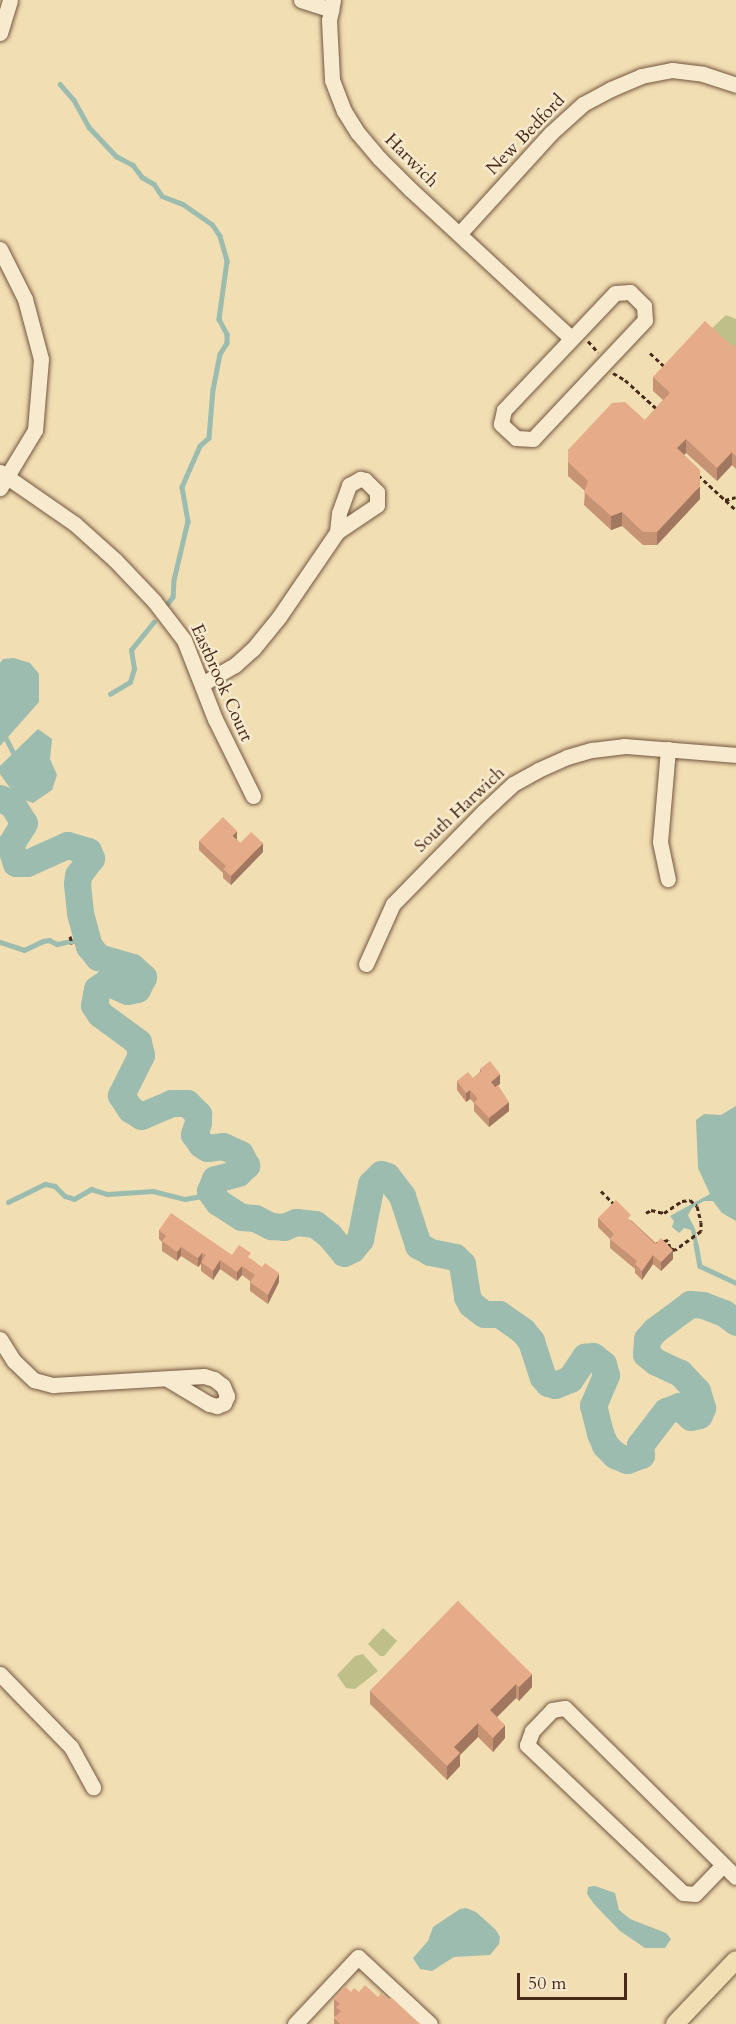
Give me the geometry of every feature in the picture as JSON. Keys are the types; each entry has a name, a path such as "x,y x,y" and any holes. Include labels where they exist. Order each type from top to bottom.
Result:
{"main road":[{"path":"675,2024 736,1960"}],"street":[{"path":"0,33 10,0"},
{"path":"300,0 332,5"},
{"name":"Harwich","path":"332,5 329,20 332,80 344,111 379,158 571,339"},
{"name":"New Bedford","path":"460,233 551,133 583,104 641,76 672,70 703,74 736,85"},
{"path":"0,249 25,299 41,358 35,430 2,479"},
{"path":"630,292 644,306 645,320 533,439 516,438 501,424 504,410 571,339 615,293 630,292"},
{"name":"Eastbrook Court","path":"2,479 75,524 151,597 184,640 215,719 253,796"},
{"path":"202,684 219,676 253,649 291,601 337,532"},
{"name":"South Harwich","path":"366,964 393,904 438,855 513,784 567,757 592,750 625,746 736,755"},
{"path":"668,748 660,842 668,879"},
{"path":"0,1339 14,1361 34,1380 53,1385 166,1379"},
{"path":"0,1674 71,1747 93,1787"},
{"path":"723,1865 695,1894 683,1893 527,1745 532,1731 552,1710 565,1708 736,1877"},
{"path":"295,2024 358,1957 430,2024"}],"path":[{"path":"650,353 670,372"},
{"path":"625,380 662,414"},
{"path":"696,472 736,510"},
{"path":"725,500 736,497"},
{"path":"70,936 72,944"},
{"path":"601,1191 617,1207"},
{"path":"646,1214 651,1210 664,1213 685,1200 696,1204 701,1222 701,1230 698,1234 675,1250 670,1248 668,1240 653,1245 646,1238"}],"green space":[{"path":"726,315 736,319 736,357 705,335"},
{"path":"383,1628 397,1641 384,1656 380,1656 368,1644"},
{"path":"363,1654 378,1671 355,1689 346,1688 337,1675 355,1656"}],"shaded area":[{"path":"14,658 30,663 39,674 39,702 0,746 0,663 3,659"},
{"path":"38,729 52,739 50,759 57,775 52,790 33,803 25,800 10,788 0,774 0,766"},
{"path":"736,1106 736,1221 722,1213 713,1201 704,1201 692,1208 688,1215 695,1229 698,1243 694,1244 691,1230 684,1228 679,1233 672,1227 674,1221 670,1216 710,1194 698,1168 696,1120 704,1114 721,1115"},
{"path":"595,1886 615,1893 619,1910 630,1919 666,1933 671,1939 665,1948 645,1948 620,1931 587,1894 588,1887"},
{"path":"466,1908 476,1912 496,1930 500,1937 499,1944 490,1955 454,1957 432,1971 420,1969 413,1958 428,1941 433,1927 460,1909"}],"building":[{"path":"705,321 733,347 736,344 736,456 732,452 717,468 686,439 677,448 700,470 700,486 657,532 643,532 622,512 611,516 584,492 588,481 568,462 568,450 612,403 625,402 645,420 670,393 653,377"},
{"path":"223,817 237,831 232,836 240,843 251,832 263,843 231,876 223,869 226,866 199,841"},
{"path":"490,1061 500,1074 491,1082 495,1087 498,1085 509,1102 489,1118 474,1102 478,1099 470,1090 466,1093 457,1081 468,1072 473,1078"},
{"path":"616,1200 631,1215 628,1218 655,1244 661,1238 673,1250 661,1262 653,1255 642,1271 635,1264 637,1261 610,1239 614,1234 598,1218"},
{"path":"171,1213 232,1255 239,1245 251,1253 248,1257 262,1267 265,1263 279,1273 268,1295 250,1282 255,1275 242,1266 237,1272 220,1260 213,1271 201,1262 206,1255 202,1253 198,1258 181,1247 177,1252 162,1241 166,1236 159,1230"},
{"path":"458,1601 532,1674 519,1687 516,1684 490,1710 505,1725 493,1738 478,1723 454,1747 460,1753 447,1766 370,1691"},
{"path":"365,1985 378,1997 381,1993 388,2000 391,1997 420,2024 340,2024 334,2018 341,2011 336,2007 340,2004 334,1999 345,1986 351,1992 354,1988 359,1992"}],"waterway":[{"path":"60,84 74,100 89,127 116,156 133,165 142,177 154,184 162,196 183,204 212,224 220,236 227,261 219,319 227,334 227,343 220,354 213,389 209,438 200,446 182,487 188,521 174,580 173,597 167,605"},
{"path":"110,694 130,682 134,669 131,650 154,622"},
{"path":"0,733 5,736 15,756"},
{"path":"12,804 17,790"},
{"path":"0,798 12,804 24,823 10,845 16,863 27,863 67,845 88,851 91,858 78,875 77,884 80,913 89,946 98,957 132,967 143,977 137,989 127,991 107,982 97,989 94,1005 100,1014 138,1042 141,1055 121,1095 130,1109 141,1116 171,1103 187,1103 198,1114 194,1134 201,1144 207,1148 223,1146 240,1154 246,1165 238,1173 215,1179 210,1191 218,1202 241,1217 255,1218 271,1226 284,1227 296,1222 315,1224 329,1235 344,1253 352,1249 360,1239 371,1184 381,1174 387,1176 402,1196 418,1245 430,1252 455,1257 462,1264 467,1297 471,1304 484,1314 499,1314 523,1331 531,1341 543,1377 548,1383 555,1385 570,1379 585,1357 593,1356 603,1364 606,1375 593,1405 605,1445 615,1455 627,1460 641,1455 640,1445 666,1411 679,1406 691,1417 699,1415 702,1408 697,1391 680,1373 656,1362 646,1354 647,1339 655,1330 690,1304 703,1305 724,1313 736,1322"},
{"path":"0,942 24,950 43,941 49,940 57,944 85,938"},
{"path":"8,1202 45,1184 55,1186 65,1196 74,1199 91,1189 107,1194 153,1191 185,1199 212,1194"},
{"path":"696,1244 700,1266 736,1283"}]}
